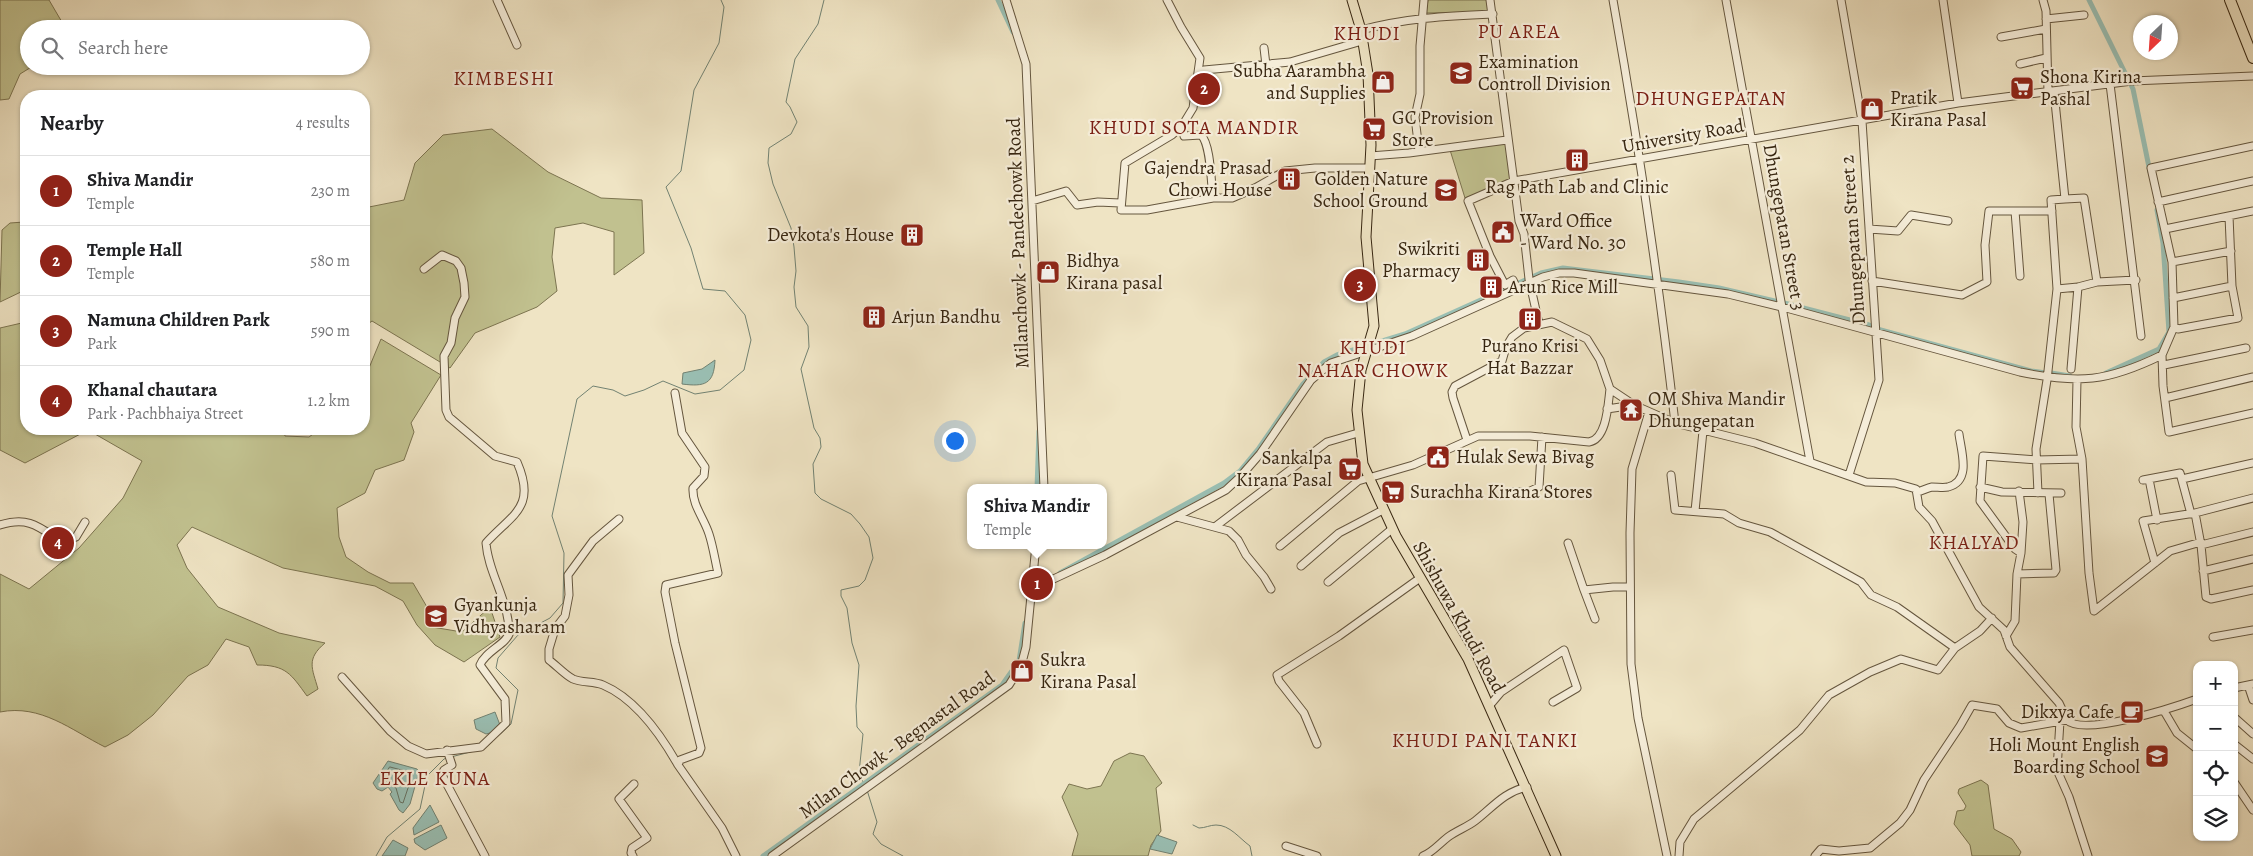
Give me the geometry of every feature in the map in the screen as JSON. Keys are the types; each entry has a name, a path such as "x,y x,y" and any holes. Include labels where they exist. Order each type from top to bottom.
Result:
{"highway":[{"path":"2230,0 2253,58"}],"main road":[{"name":"Shishuwa Khudi Road","path":"1352,0 1368,74 1370,156 1366,237 1374,326 1361,370 1356,410 1363,464 1392,529 1468,659 1527,787 1556,856"}],"street":[{"path":"497,0 517,45"},
{"path":"1167,0 1200,58 1193,108 1182,126 1172,135 1125,163 1117,204 1121,210 1147,210 1213,198 1232,198 1285,171 1322,168 1370,168"},
{"path":"1419,152 1415,117 1420,94 1421,17 1424,0"},
{"path":"1490,0 1519,221 1524,234 1529,284 1539,324"},
{"path":"1613,0 1640,160 1675,424"},
{"name":"Dhungepatan Street 3","path":"1726,0 1810,461"},
{"name":"Dhungepatan Street 2","path":"1841,0 1862,121 1880,380 1849,475"},
{"path":"1944,0 1958,103"},
{"path":"2043,0 2046,19 2046,58 2065,199"},
{"name":"Milanchowk - Pandechowk Road","path":"1008,1 1026,64 1044,484"},
{"path":"1360,30 1421,17 1492,14"},
{"path":"2046,19 2084,15"},
{"path":"2001,37 2046,28"},
{"path":"1204,70 1266,65 1308,58 1362,41"},
{"path":"1264,48 1266,65"},
{"path":"2020,64 2046,58"},
{"path":"1199,63 1204,70"},
{"path":"1198,81 1204,70"},
{"path":"2051,93 2132,81 2253,76"},
{"path":"2110,84 2136,280 2141,336"},
{"name":"University Road","path":"1517,288 1514,280 1505,285 1490,256 1468,201 1514,182 1958,103 2051,93"},
{"path":"1182,126 1184,136"},
{"path":"1172,135 1201,134 1204,136 1213,198"},
{"path":"1370,156 1419,152 1507,140"},
{"path":"2253,146 2151,168 2172,262 2174,327 2162,356 2164,365 2163,386 2170,432 2253,413"},
{"path":"2158,202 2253,181"},
{"path":"1032,201 1066,191 1077,205 1098,202 1117,204"},
{"path":"2038,493 2036,460 2057,289 2051,200 2084,198 2096,282"},
{"path":"1872,281 1962,295 1987,282 1985,245 1990,211 2052,211"},
{"path":"2165,229 2253,211"},
{"path":"2015,212 2020,276"},
{"path":"1869,229 1898,231 1910,215 1948,221"},
{"path":"2174,327 2178,329 2238,318 2232,286 2229,216"},
{"path":"2172,262 2231,251"},
{"path":"342,677 390,731 408,746 426,754 481,747 506,723 505,699 480,665 482,657 505,640 510,632 507,611 498,582 491,570 486,543 520,510 525,492 517,462 495,456 449,417 444,392 444,356 451,342 456,318 465,297 464,283 461,268 450,257 442,254 424,269"},
{"path":"1032,589 1105,555 1226,490 1240,478 1260,454 1311,380 1331,363 1368,346 1412,336 1517,288 1543,277 1560,273 1657,280 1728,294 2020,372 2047,377 2096,380 2118,374 2162,356"},
{"path":"2057,289 2078,287 2096,282 2136,280"},
{"path":"2173,298 2232,286"},
{"path":"2071,369 2078,287"},
{"path":"1280,546 1358,481 1413,465 1478,436 1542,437 1595,441 1599,438 1607,409 1610,388 1600,360 1587,339 1552,322 1524,328 1512,337 1506,347 1502,361 1454,386 1453,398 1467,440"},
{"path":"2164,365 2246,348"},
{"path":"2165,398 2253,377"},
{"path":"2077,380 2076,427 2082,459 2089,573 2094,611 2173,550 2253,532"},
{"path":"1610,388 1634,405 1675,424 1755,443 1866,482 1895,483 1910,486 1917,492"},
{"path":"675,393 682,434 705,467 704,476 693,488 693,494 709,533 718,574 666,586 665,592 675,643 701,748 698,753 680,760 678,765"},
{"path":"1607,409 1634,405"},
{"path":"1649,412 1632,469 1631,664 1638,718 1667,856"},
{"path":"1695,511 1703,431"},
{"path":"1216,526 1327,442 1358,432"},
{"path":"1917,492 1929,488 1947,487 1956,484 1962,478 1963,463 1959,434"},
{"path":"1512,492 1528,492 1539,487 1542,437"},
{"path":"2021,553 2015,549 1980,501 1983,456 2036,460 2082,459"},
{"path":"2182,479 2253,463"},
{"path":"2157,520 2146,479 2180,473 2201,543 2205,594 2209,598 2253,590"},
{"path":"1671,475 1675,510 1724,514 1739,523 1770,532 1861,582 1870,595 1897,607 1955,648"},
{"path":"1980,487 2002,492 2062,493"},
{"path":"2006,636 2015,621 2017,574 2021,553 2023,522 2019,491"},
{"path":"1917,492 1916,498 1919,507 1932,522 1978,606 1994,619 2006,636 2010,648 2055,698 2064,720 2057,770 2088,856"},
{"path":"2017,574 2054,573 2056,570 2049,494"},
{"path":"2155,563 2142,522 2193,513 2253,498"},
{"path":"1301,566 1339,533 1383,510"},
{"path":"1177,517 1229,531 1238,540 1246,555 1271,589"},
{"path":"619,519 593,542 568,575 569,595 566,616 555,629 549,649 549,660 572,679 602,684 620,694 641,712 722,828 736,856"},
{"path":"0,525 22,521 32,523 62,542 70,541 76,537 85,522"},
{"path":"1328,582 1392,529"},
{"path":"1568,543 1595,619"},
{"path":"1032,589 1036,549"},
{"path":"2203,571 2253,560"},
{"path":"1317,744 1304,712 1277,675 1339,636 1420,578"},
{"path":"1584,590 1630,587"},
{"name":"Milan Chowk - Begnastal Road","path":"772,856 1010,685 1021,666 1026,647 1032,589"},
{"path":"1679,856 1680,842 1694,819 1800,730 1828,695 1870,672 1901,659 1938,670 1955,648 1994,619"},
{"path":"2213,637 2253,630"},
{"path":"1490,705 1501,692 1564,650 1577,688 1553,702"},
{"path":"2238,687 2251,684 2253,700"},
{"path":"1815,856 1821,849 1839,851 1870,848 1900,823 1910,810 1932,765 1960,726 1972,705 1997,709 2010,723 2021,728 2064,720 2076,725 2115,722 2193,703"},
{"path":"2164,711 2177,733 2193,746"},
{"path":"2238,721 2253,734"},
{"path":"2238,747 2253,759"},
{"path":"447,750 452,765 444,770 442,776 485,856"},
{"path":"633,856 631,853 632,848 648,838 619,799 634,784"},
{"path":"1423,856 1474,821 1501,798 1516,789 1527,787"},
{"path":"2238,787 2253,808"},
{"path":"1286,846 1317,856"}],"green space":[{"path":"0,0 49,0 61,20 20,20 20,74 9,99 0,100"},
{"path":"1428,0 1488,0 1490,12 1426,13"},
{"path":"492,129 548,172 601,198 642,200 644,253 614,275 614,232 583,223 555,228 552,257 557,291 537,307 475,333 450,368 372,321 370,322 370,207 404,200 415,163 443,135"},
{"path":"1505,143 1512,180 1465,198 1450,150"},
{"path":"20,222 20,292 0,302 2,230 10,223"},
{"path":"20,323 20,435 78,435 25,463 0,450 0,328"},
{"path":"381,339 441,375 411,423 414,432 404,460 375,470 365,493 337,508 339,537 346,557 368,572 390,583 413,583 427,607 432,627 462,632 490,607 500,637 464,662 435,645 417,625 403,601 375,586 283,568 192,527 177,545 187,568 218,607 279,633 325,643 315,654 312,664 318,689 307,696 287,672 267,665 257,665 249,647 226,639 208,665 188,676 153,715 128,735 105,747 68,726 42,715 15,711 0,712 0,574 29,589 79,548 123,498 142,461 97,435 285,435 309,437 312,435 370,435 370,366"},
{"path":"1130,753 1144,756 1162,783 1156,788 1161,831 1151,845 1148,856 1072,856 1078,834 1062,797 1069,784 1087,789 1101,786 1114,761"},
{"path":"1981,780 1988,785 1994,829 2012,839 2021,852 2019,856 1972,856 1970,845 1954,824 1957,811 1964,810 1966,806 1958,793 1959,789"}],"water":[{"path":"715,360 713,374 707,382 697,385 682,384 683,373 702,369"},
{"path":"495,712 500,725 494,732 486,734 476,729 474,720"},
{"path":"388,761 417,769 419,772 410,804 403,813 399,810 388,787 382,791 377,789 373,783"},
{"path":"430,805 439,822 414,835 413,828"},
{"path":"441,825 447,838 425,850 415,843 414,839"},
{"path":"1157,835 1177,842 1172,854 1150,849"},
{"path":"393,840 408,848 405,856 382,856"}],"waterway":[{"path":"483,750 511,724 518,690 496,668 498,658 518,635 550,618 563,603 564,553 552,516 577,399 593,386 613,390 625,396 663,381 695,394 720,390 744,370 751,340 745,315 725,291 703,289 691,248 666,187 681,171 694,90 719,43 724,7 721,0"},
{"path":"824,0 818,24 795,59 786,102 797,122 791,134 769,148 768,163 773,184 791,228 796,271 794,287 796,307 808,326 809,347 801,369 814,428 820,438 821,447 813,464 815,493 821,499 851,514 860,524 869,537 873,558 865,580 859,586 841,590 841,596 847,608 852,643 859,665 856,706 857,727 863,734 859,773 865,786"},
{"path":"998,0 1013,32"},
{"path":"2089,0 2133,89 2150,172"},
{"path":"2106,373 2159,349 2169,332 2163,243 2157,210"},
{"path":"1107,547 1224,483 1240,471 1259,448 1303,384 1324,362 1337,355 1405,334 1541,273 1563,268 1679,282 1719,288 1779,302"},
{"path":"1784,303 1869,325"},
{"path":"1877,329 2031,371 2046,373"},
{"path":"2051,373 2070,376"},
{"path":"1037,484 1039,431"},
{"path":"1060,573 1104,549"},
{"path":"763,856 1002,685 1019,661 1025,623"},
{"path":"451,757 474,751"},
{"path":"376,856 387,837 420,809 427,776 447,758"},
{"path":"867,790 877,822 873,834 881,844 903,856"},
{"path":"1193,825 1199,828 1216,825 1226,827 1250,846 1252,856"}],"place":[{"name":"Examination Controll Division","path":"1461,73"},
{"name":"Subha Aarambha and Supplies","path":"1383,82"},
{"name":"Shona Kirina Pashal","path":"2022,88"},
{"name":"Temple Hall","path":"1204,89"},
{"name":"Pratik Kirana Pasal","path":"1872,109"},
{"name":"GC Provision Store","path":"1374,129"},
{"name":"Rag Path Lab and Clinic","path":"1577,160"},
{"name":"Gajendra Prasad Chowi House","path":"1289,179"},
{"name":"Golden Nature School Ground","path":"1446,190"},
{"name":"Ward Office - Ward No. 30","path":"1503,232"},
{"name":"Devkota's House","path":"912,235"},
{"name":"Swikriti Pharmacy","path":"1478,260"},
{"name":"Bidhya Kirana pasal","path":"1048,272"},
{"name":"Namuna Children Park","path":"1360,285"},
{"name":"Arun Rice Mill","path":"1491,287"},
{"name":"Arjun Bandhu","path":"874,317"},
{"name":"Purano Krisi Hat Bazzar","path":"1530,319"},
{"name":"OM Shiva Mandir Dhungepatan","path":"1631,410"},
{"name":"Hulak Sewa Bivag","path":"1438,457"},
{"name":"Sankalpa Kirana Pasal","path":"1350,469"},
{"name":"Surachha Kirana Stores","path":"1393,492"},
{"name":"Khanal chautara","path":"58,543"},
{"name":"Shiva Mandir","path":"1037,584"},
{"name":"Gyankunja Vidhyasharam","path":"436,616"},
{"name":"Sukra Kirana Pasal","path":"1022,671"},
{"name":"Dikxya Cafe","path":"2132,712"},
{"name":"Holi Mount English Boarding School","path":"2157,756"}],"district":[{"name":"PU AREA","path":"1519,31"},
{"name":"KHUDI","path":"1367,33"},
{"name":"KIMBESHI","path":"504,78"},
{"name":"DHUNGEPATAN","path":"1711,98"},
{"name":"KHUDI SOTA MANDIR","path":"1194,127"},
{"name":"KHUDI NAHAR CHOWK","path":"1373,358"},
{"name":"KHALYAD","path":"1974,542"},
{"name":"KHUDI PANI TANKI","path":"1485,740"},
{"name":"EKLE KUNA","path":"435,778"}]}
